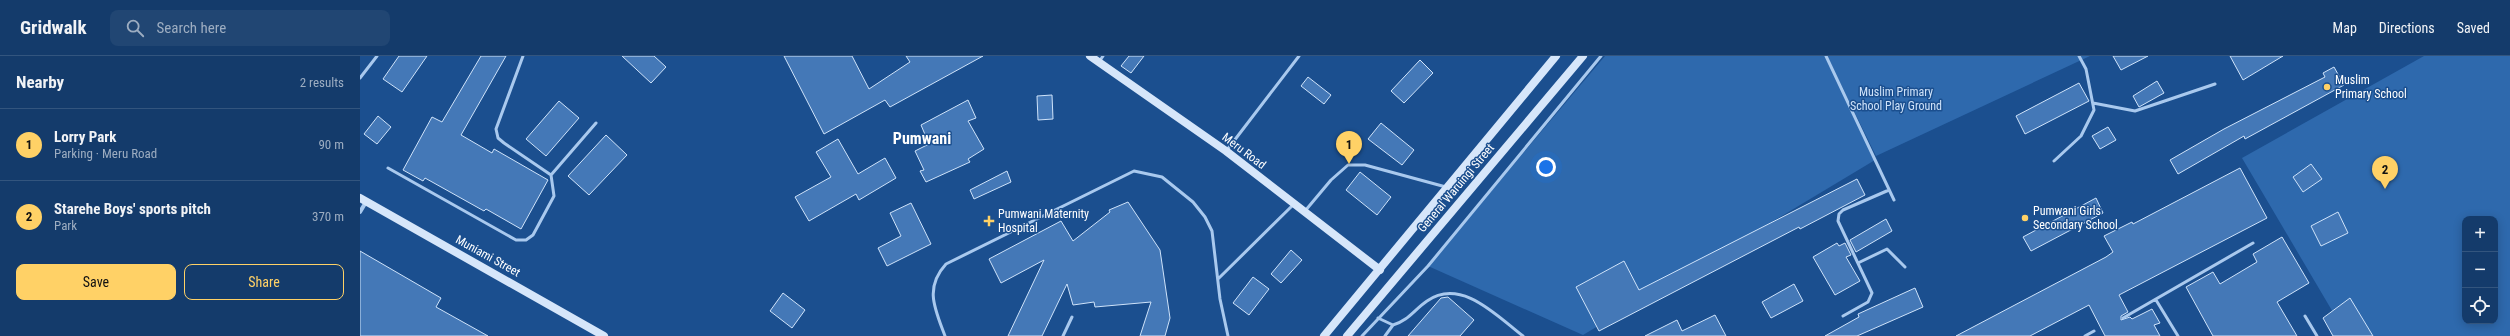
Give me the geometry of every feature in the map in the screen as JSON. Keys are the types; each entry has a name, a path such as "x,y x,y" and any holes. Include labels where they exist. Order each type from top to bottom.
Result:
{"main road":[{"name":"Meru Road","path":"1090,56 1101,59 1226,151 1380,270"},
{"name":"General Waruingi Street","path":"1324,336 1556,56"},
{"name":"General Waruingi Street","path":"1348,336 1583,56"},
{"name":"Muniami Street","path":"363,200 604,336"}],"street":[{"path":"360,212 363,200"}],"lane":[{"path":"360,78 377,56"},
{"path":"388,168 516,240 526,240 533,235 554,196 551,175 498,138 496,129 523,56"},
{"path":"1226,151 1299,56"},
{"path":"1362,336 1428,266 1602,56"},
{"path":"1826,56 1894,200"},
{"path":"2054,162 2081,136 2094,110 2086,69 2079,56"},
{"path":"2093,103 2135,111 2215,84"},
{"path":"551,175 596,123"},
{"path":"1304,212 1331,180 1348,165 1365,165 1448,188"},
{"path":"945,336 936,313 933,288 936,275 946,264 1134,171 1162,177 1193,202 1205,217 1212,231 1222,313 1227,324 1228,336"},
{"path":"1843,316 1868,302 1872,293 1838,221 1839,214 1844,210 1889,190"},
{"path":"1218,279 1294,204"},
{"path":"2123,318 2253,243"},
{"path":"1858,263 1887,249 1905,267"},
{"path":"1385,336 1393,325 1403,322 1420,306 1437,295 1453,292 1466,296 1488,309 1523,336"},
{"path":"2156,300 2178,336"},
{"path":"2305,316 2317,336"},
{"path":"1063,336 1072,317"},
{"path":"1378,318 1393,325"},
{"path":"2085,336 2094,331"}],"green space":[{"path":"1605,56 1826,56 1875,160 1583,335 1428,266"},
{"name":"Muslim Primary School Play Ground","path":"1827,56 2090,56 1876,156"},
{"path":"2424,56 2510,56 2510,336 2347,336 2242,158"}],"building":[{"path":"399,56 427,56 402,92 383,79"},
{"path":"481,56 506,56 461,135 492,153 494,149 548,180 521,229 486,209 484,211 425,178 423,181 403,170 432,117 442,122"},
{"path":"622,56 654,56 666,67 651,83"},
{"path":"784,56 852,56 869,89 910,62 906,56 983,56 890,107 885,100 824,134"},
{"path":"1129,56 1144,56 1131,73 1121,66"},
{"path":"2113,56 2148,56 2121,70"},
{"path":"2230,56 2283,56 2243,80"},
{"path":"1420,60 1433,73 1404,103 1391,91"},
{"path":"2334,67 2344,85 2245,139 2244,136 2178,174 2170,160 2224,129 2325,77 2323,73"},
{"path":"1308,77 1331,95 1324,104 1301,86"},
{"path":"2157,81 2164,93 2139,107 2133,96"},
{"path":"2079,83 2089,101 2025,134 2016,116"},
{"path":"1052,95 1053,119 1038,120 1037,96"},
{"path":"968,100 976,118 968,121 984,149 968,159 970,162 926,182 920,171 924,170 915,151 929,144 921,125"},
{"path":"559,101 579,118 546,156 526,139"},
{"path":"378,116 391,127 377,144 364,134"},
{"path":"1381,123 1414,150 1402,165 1368,139"},
{"path":"2108,127 2116,140 2100,149 2092,136"},
{"path":"606,135 627,155 589,195 568,176"},
{"path":"838,139 858,174 885,158 896,178 859,200 856,194 809,221 795,197 831,177 816,152"},
{"path":"2311,164 2322,179 2303,192 2293,177"},
{"path":"2240,168 2267,218 2119,295 2128,312 2121,316 2121,320 2130,317 2132,319 2152,309 2160,323 2154,325 2160,336 2105,336 2089,305 2030,336 1956,336 2106,257 2113,252 2104,236 2132,222 2133,224"},
{"path":"1007,171 1011,182 974,199 970,190"},
{"path":"1360,172 1391,197 1377,215 1346,190"},
{"path":"1857,179 1865,195 1800,229 1799,227 1599,331 1576,287 1624,261 1639,290"},
{"path":"2096,198 2103,213 2031,251 2023,237"},
{"path":"1128,202 1160,250 1170,318 1165,336 1140,336 1151,302 1095,307 1094,302 1073,305 1067,284 1042,336 1008,336 1044,260 1001,283 989,259 1061,221 1073,241 1110,212 1109,210"},
{"path":"911,203 931,244 887,266 878,248 901,236 890,213"},
{"path":"2338,212 2348,233 2321,246 2311,226"},
{"path":"1886,219 1892,231 1856,252 1850,240"},
{"path":"2282,237 2309,283 2277,302 2297,336 2213,336 2186,287 2213,272 2220,284 2257,262 2253,254"},
{"path":"1837,243 1839,246 1845,243 1851,255 1846,257 1860,281 1835,295 1813,257"},
{"path":"1291,250 1302,260 1281,283 1271,274"},
{"path":"360,251 441,298 436,307 488,336 360,336"},
{"path":"1253,277 1269,289 1249,315 1233,303"},
{"path":"1794,284 1803,301 1771,318 1762,302"},
{"path":"1915,288 1923,307 1857,336 1825,336 1859,317 1858,314"},
{"path":"783,293 805,310 792,328 770,311"},
{"path":"1448,297 1474,320 1460,336 1408,336 1441,298"},
{"path":"2350,298 2373,336 2333,336 2323,318"},
{"path":"1715,315 1726,336 1645,336 1677,320 1682,331"}],"place":[{"name":"Muslim Primary School","path":"2327,87"},
{"name":"Lorry Park","path":"1349,164"},
{"name":"Starehe Boys' sports pitch","path":"2385,189"},
{"name":"Pumwani Girls Secondary School","path":"2025,218"},
{"name":"Pumwani Maternity Hospital","path":"989,221"}],"district":[{"name":"Pumwani","path":"922,138"}]}
